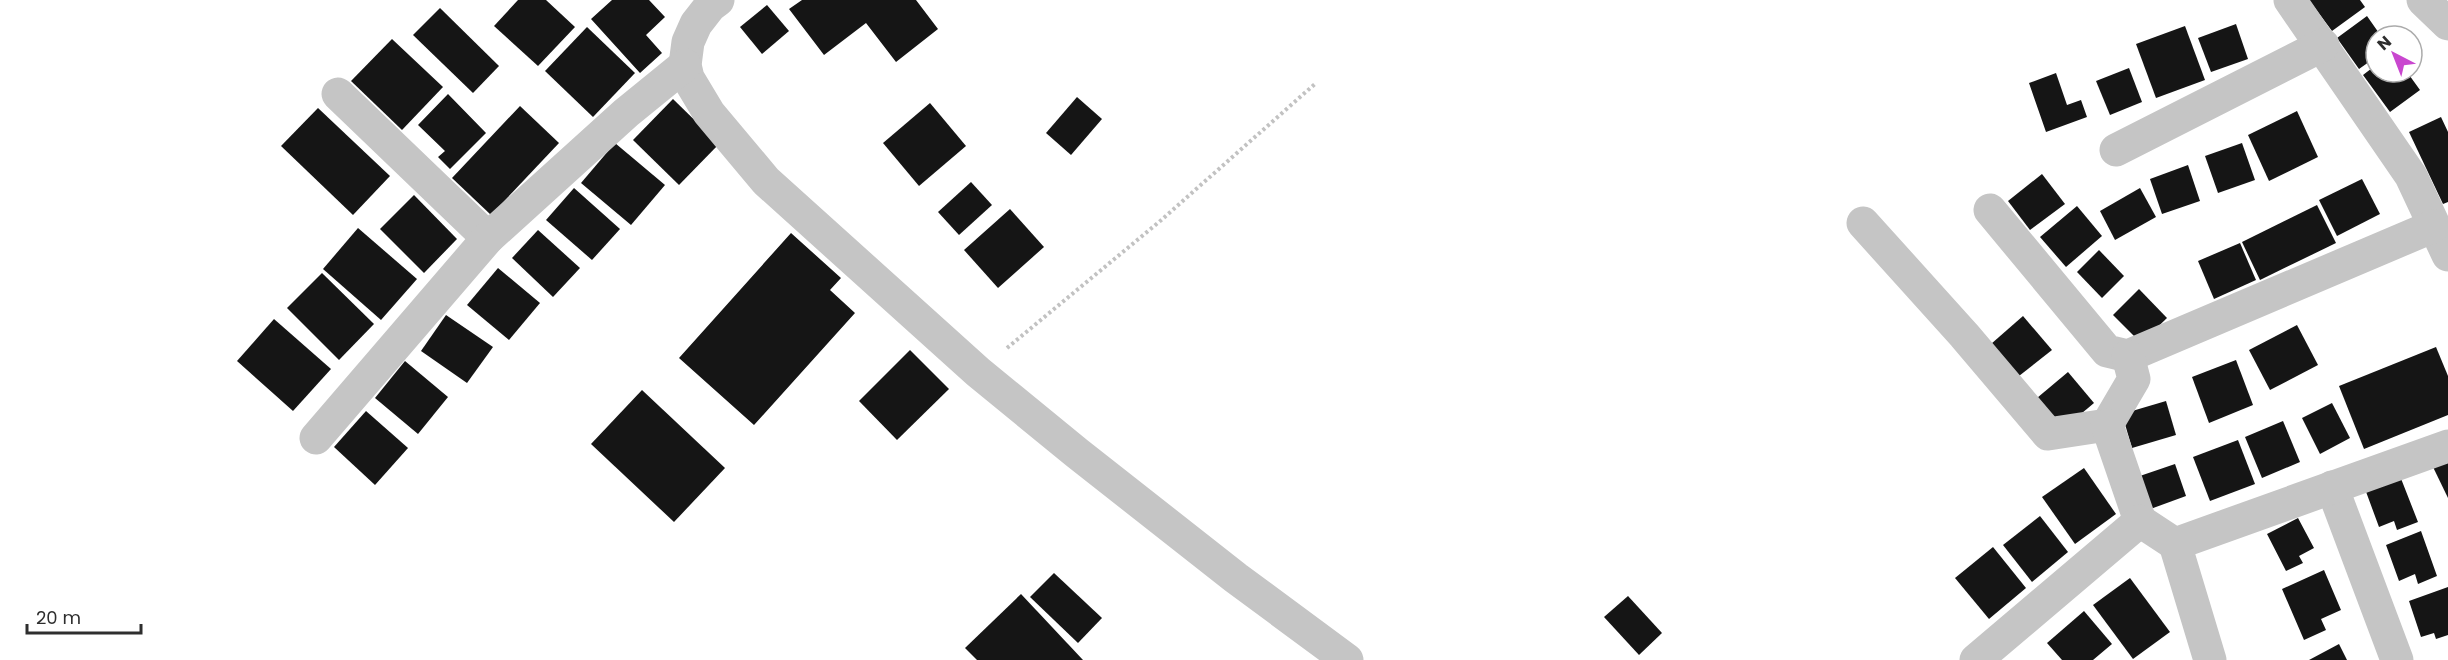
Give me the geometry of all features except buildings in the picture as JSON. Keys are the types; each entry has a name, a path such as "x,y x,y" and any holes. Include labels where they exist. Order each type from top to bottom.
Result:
{"street":[{"path":"718,0 696,24 688,42 685,65 692,88 709,113 766,181 978,372 1236,578 1347,660"},
{"path":"2290,0 2411,176 2448,255"},
{"path":"2424,0 2448,24"},
{"path":"2116,150 2323,45"},
{"path":"316,438 488,238 626,113 685,65"},
{"path":"338,94 488,238"},
{"path":"1990,210 2107,351 2128,356 2434,226"},
{"path":"1863,223 1964,335 2048,434 2107,425"},
{"path":"2128,356 2134,379 2107,425 2140,521 2175,544 2210,660"},
{"path":"2175,544 2448,446"},
{"path":"2332,487 2397,660"},
{"path":"1976,660 2140,521"}],"path":[{"path":"978,372 1159,222 1316,83"}]}
